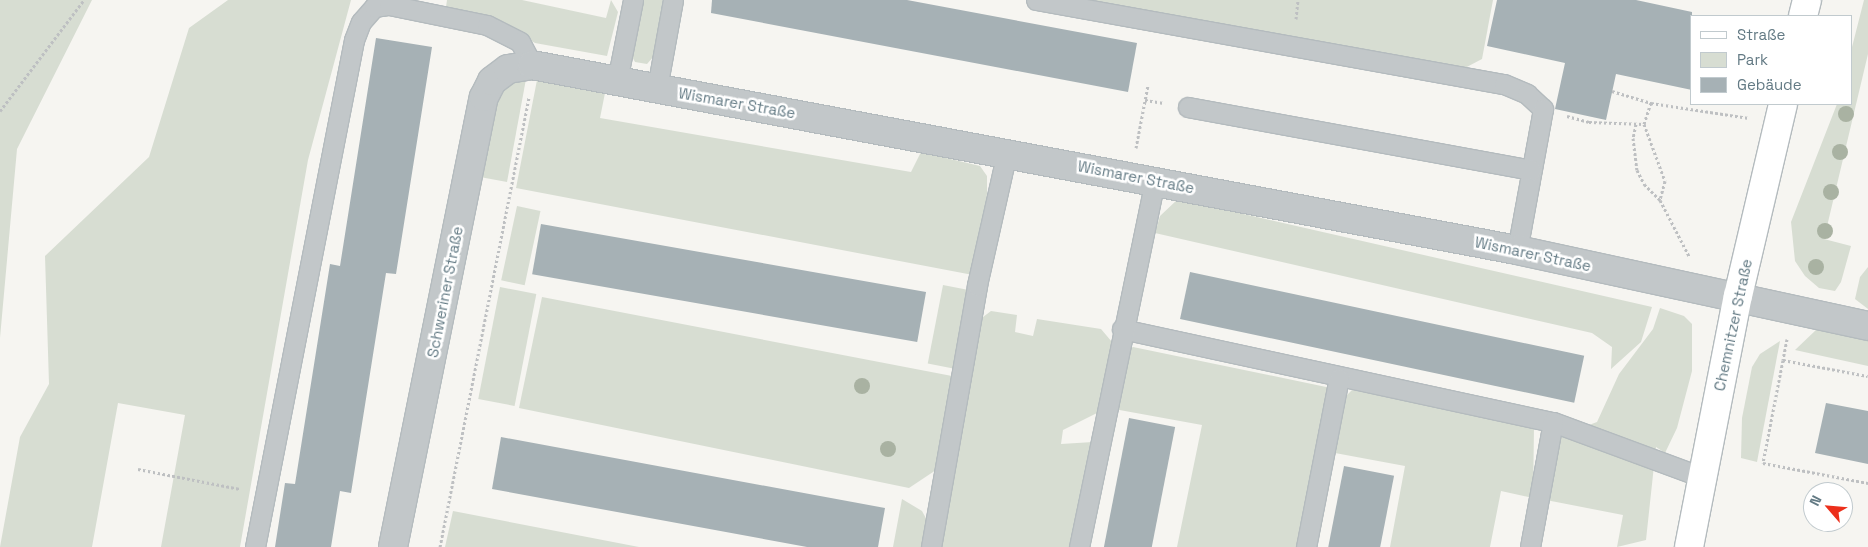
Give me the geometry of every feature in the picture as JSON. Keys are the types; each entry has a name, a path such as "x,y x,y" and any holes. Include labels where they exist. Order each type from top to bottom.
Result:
{"street":[{"path":"1803,15 1807,0"},
{"name":"Wismarer Straße","path":"532,64 1007,152 1517,250 1738,296 1868,326"},
{"name":"Schweriner Straße","path":"393,547 484,97 492,81 508,69 532,64"},
{"name":"Chemnitzer Straße","path":"1689,547 1738,296 1781,114"}],"lane":[{"path":"618,81 633,0"},
{"path":"657,88 673,0"},
{"path":"1036,0 1504,84 1527,94 1543,109 1517,250"},
{"path":"255,547 264,493 354,40 373,4 389,5 487,25 520,42 532,64"},
{"path":"1188,107 1531,170"},
{"path":"931,547 978,285 1007,152"},
{"path":"1079,547 1122,329 1143,178"},
{"path":"1122,329 1339,378 1553,422 1702,476"},
{"path":"1306,547 1339,378"},
{"path":"1530,547 1553,422"}],"path":[{"path":"0,112 84,0"},
{"path":"440,547 512,183 532,64"},
{"path":"1143,178 1148,85"},
{"path":"1612,91 1651,103 1781,114"},
{"path":"1651,103 1644,124 1665,181 1660,200"},
{"path":"1568,116 1644,124"},
{"path":"1636,124 1638,170 1644,184 1660,200 1688,254 1690,286"},
{"path":"1793,309 1763,463 1868,483"},
{"path":"1783,360 1868,376"},
{"path":"138,469 264,493"}],"green space":[{"path":"0,0 92,0 17,149 0,338"},
{"path":"228,0 351,0 308,160 240,547 161,547 185,415 118,403 92,547 0,547 20,437 49,384 45,256 149,157 189,28"},
{"path":"447,0 522,0 606,18 611,0 618,12 607,56 535,43 493,19 446,7"},
{"path":"641,0 666,0 654,56 647,64 635,62 630,53"},
{"path":"1069,0 1493,0 1482,59 1461,70"},
{"path":"1864,0 1868,0 1868,54 1824,239 1851,246 1841,282 1835,291 1819,288 1805,276 1795,261 1791,222 1837,105 1853,105 1853,43"},
{"path":"526,79 507,182 480,177 498,96 513,82"},
{"path":"537,80 605,93 600,118 911,172 921,152 980,166 987,176 987,194 973,275 516,188"},
{"path":"1178,199 1652,307 1641,342 1611,369 1612,347 1592,333 1155,233 1160,216"},
{"path":"517,206 540,211 525,285 501,280"},
{"path":"1868,267 1868,309 1855,299 1860,277"},
{"path":"943,285 969,290 953,368 928,364"},
{"path":"500,287 536,294 515,406 478,399"},
{"path":"542,297 952,376 936,470 909,488 519,408"},
{"path":"1660,308 1684,316 1692,324 1692,371 1677,428 1665,453 1656,447 1646,540 1617,547 1623,515 1546,500 1562,435 1597,422 1619,374 1653,329"},
{"path":"991,311 1017,315 1015,332 1033,336 1037,319 1101,329 1112,342 1101,411 1063,430 1061,444 1093,442 1073,547 938,547 979,320"},
{"path":"1817,329 1868,341 1868,366 1795,350"},
{"path":"1780,341 1757,462 1741,458 1742,418 1752,367 1760,354"},
{"path":"1133,347 1331,388 1299,547 1177,547 1202,425 1114,409 1128,350"},
{"path":"1352,390 1534,427 1533,498 1501,491 1490,547 1390,547 1405,466 1335,453 1347,395"},
{"path":"902,499 922,511 928,522 923,547 893,547"},
{"path":"453,511 639,547 445,547"}],"building":[{"path":"712,0 907,0 1137,43 1128,92 711,13"},
{"path":"1497,0 1636,0 1692,12 1692,15 1690,15 1690,90 1616,74 1606,120 1555,109 1565,63 1487,46"},
{"path":"376,38 432,47 396,274 386,273 351,493 340,491 331,547 275,547 285,483 295,484 330,264 340,266"},
{"path":"541,224 926,292 917,342 532,274"},
{"path":"1190,272 1584,356 1574,403 1180,319"},
{"path":"1826,403 1868,411 1868,464 1815,453"},
{"path":"1129,418 1175,427 1152,547 1104,547"},
{"path":"501,437 885,508 878,547 807,547 492,489"},
{"path":"1344,466 1394,476 1380,547 1328,547"}]}
